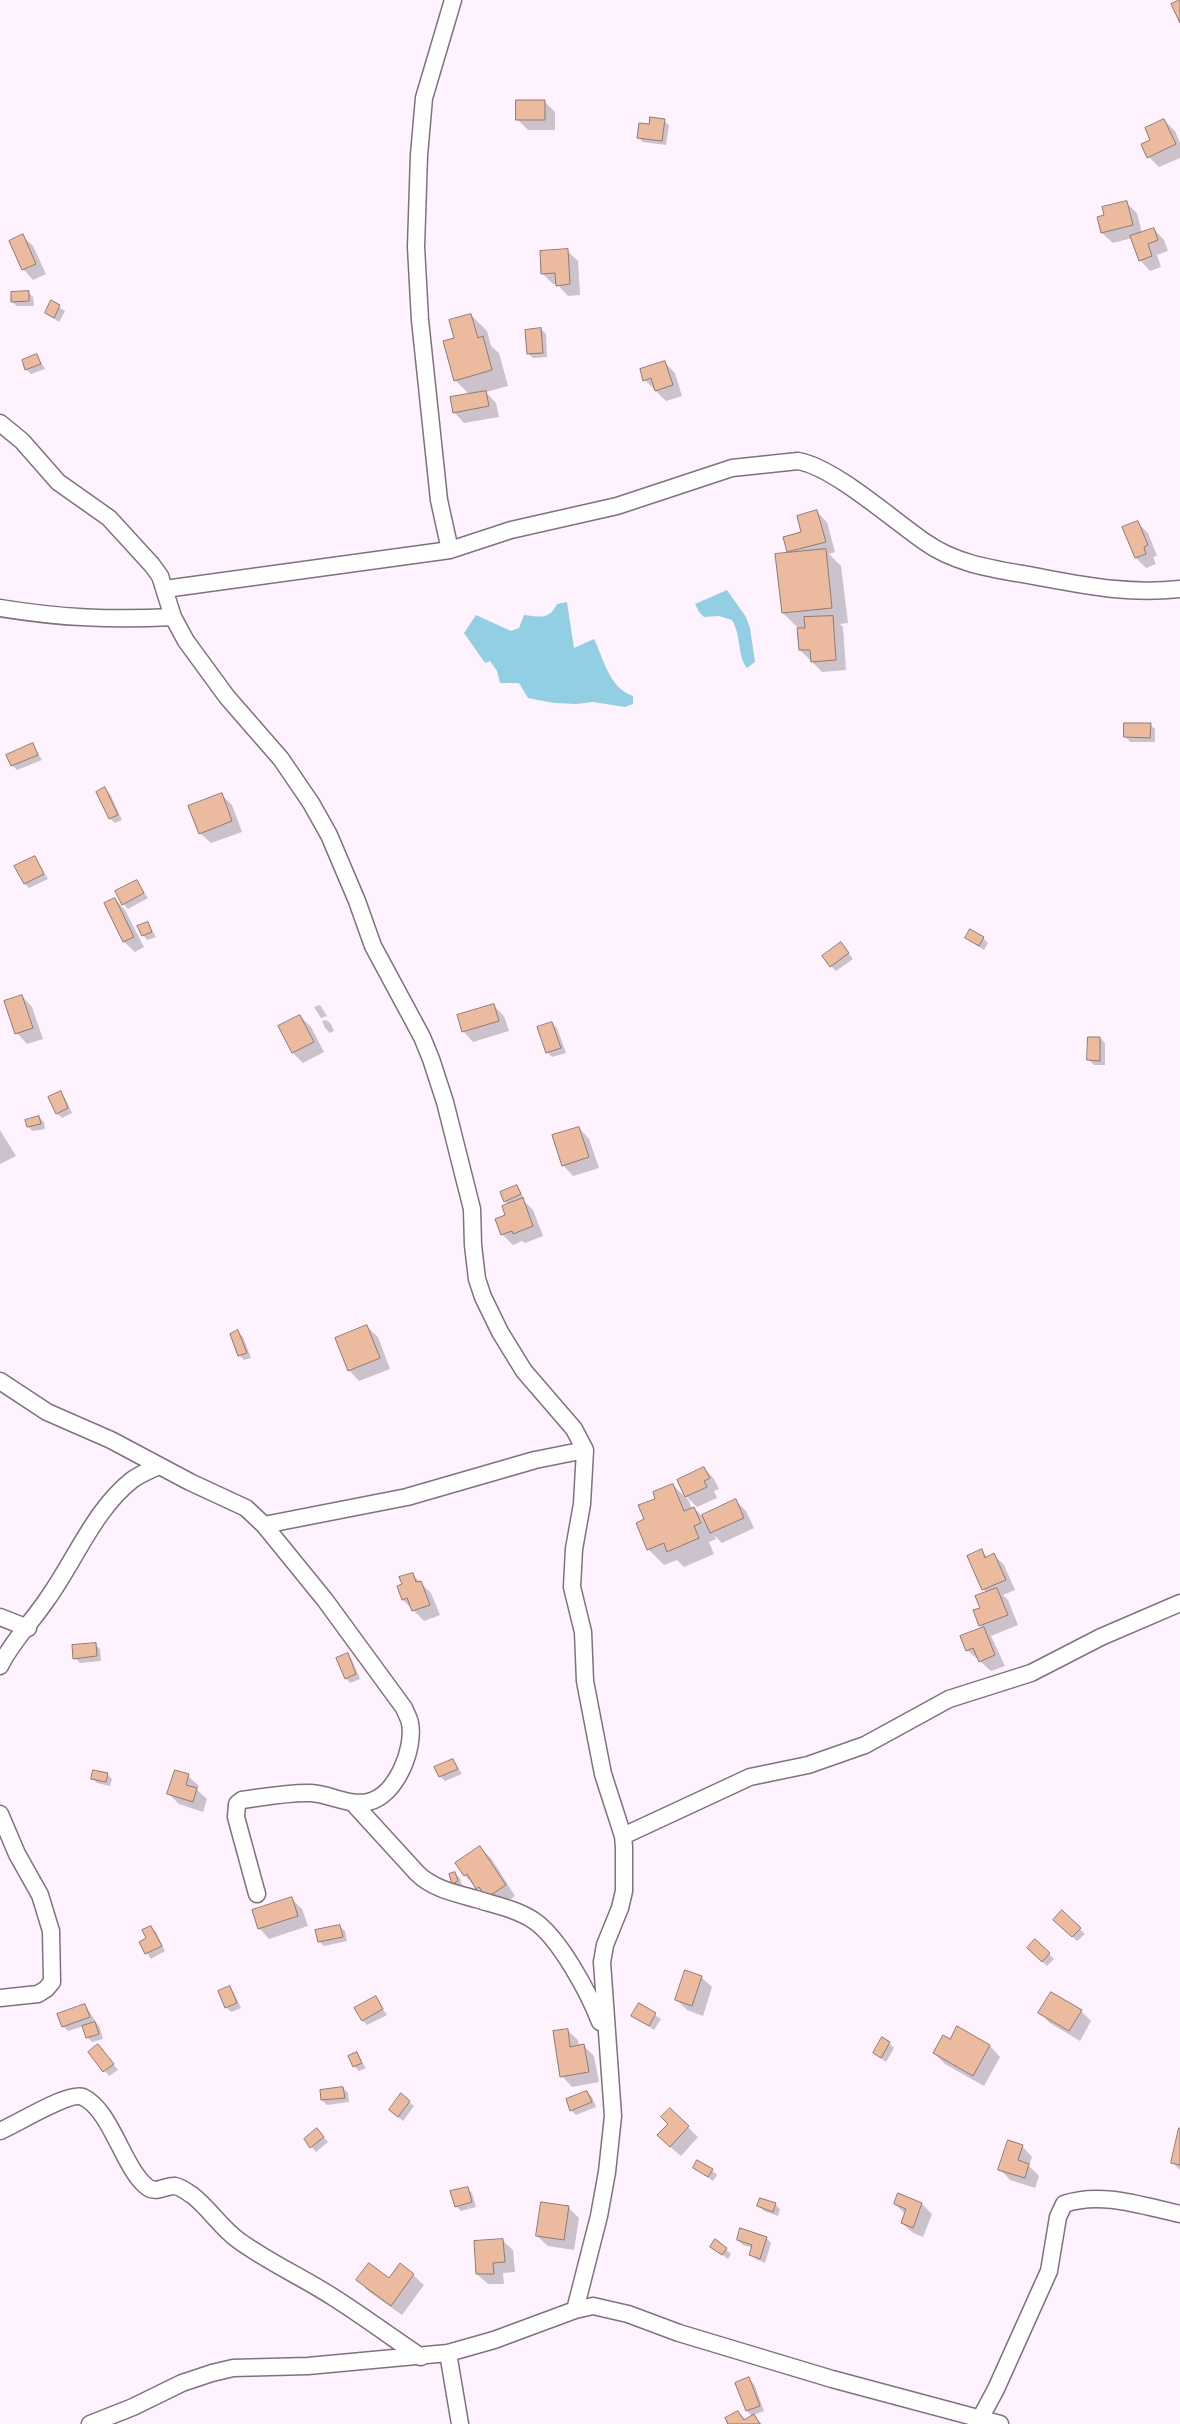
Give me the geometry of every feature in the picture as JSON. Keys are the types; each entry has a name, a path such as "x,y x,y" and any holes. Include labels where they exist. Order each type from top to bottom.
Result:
{"street":[{"path":"450,550 438,500 420,320 416,247 419,155 424,98 453,0"},
{"path":"0,422 22,441 58,482 109,518 152,565 165,589 173,617 190,646 227,698 281,759 311,803 329,836 373,946 422,1037 431,1058 445,1102 472,1209 473,1245 478,1279 483,1297 500,1332 524,1371 574,1429 585,1450 582,1504 574,1549 572,1587 583,1632 586,1682 596,1742 603,1774 623,1836 624,1891 620,1908 605,1945 602,1962 614,2116 608,2172 575,2310"},
{"path":"165,589 450,550 512,530 617,506 732,468 798,461 806,462 833,476 926,543 948,556 995,570 1092,588 1154,591 1180,589"},
{"path":"0,608 75,618 128,619 173,617"},
{"path":"0,1381 47,1412 111,1440 159,1466 246,1508 264,1525 325,1600 404,1708 410,1723 404,1761 397,1780 382,1795 369,1802 353,1803 313,1793 292,1793 242,1800 237,1804 236,1817 257,1894"},
{"path":"264,1525 407,1497 535,1460 585,1450"},
{"path":"0,1666 9,1649 28,1628 100,1516 131,1481 159,1466"},
{"path":"623,1836 750,1777 808,1765 865,1745 949,1699 1032,1673 1101,1637 1180,1603"},
{"path":"0,1617 28,1628"},
{"path":"353,1803 417,1873 429,1883 517,1911 534,1920 549,1935 576,1972 593,2004 607,2040"},
{"path":"0,1814 17,1854 40,1895 51,1931 52,1971 52,1982 42,1992 0,1998"},
{"path":"0,2131 17,2124 60,2100 72,2096 82,2097 101,2114 139,2178 148,2188 158,2190 174,2186 182,2189 193,2196 237,2240 332,2296 421,2357"},
{"path":"981,2417 996,2389 1049,2272 1058,2217 1064,2204 1072,2201 1106,2199 1180,2214"},
{"path":"90,2424 133,2407 182,2383 233,2368 308,2366 448,2353 494,2340 575,2310 593,2306 628,2314 679,2333 832,2379 981,2417 1000,2424"},
{"path":"448,2353 460,2424"}],"water":[{"path":"727,590 746,617 750,628 755,662 747,668 742,658 737,633 732,620 719,616 704,617 695,604"},
{"path":"567,602 574,648 594,639 608,672 618,687 633,696 633,704 625,707 593,702 576,704 554,703 528,698 519,683 500,683 497,671 490,661 485,663 464,633 476,615 511,631 519,628 524,615 544,616 551,613 557,604"}],"building":[{"path":"1180,0 1180,23 1171,4"},
{"path":"516,100 545,100 545,120 516,120"},
{"path":"650,117 665,119 662,141 637,138 639,123 649,124"},
{"path":"1164,119 1176,144 1147,158 1141,144 1150,140 1145,128"},
{"path":"1127,201 1133,225 1101,233 1097,217 1104,215 1102,207"},
{"path":"1154,228 1158,240 1148,244 1152,256 1139,261 1130,236"},
{"path":"23,234 36,264 22,270 9,241"},
{"path":"568,249 570,284 556,286 555,273 541,274 540,251"},
{"path":"29,291 29,301 11,302 11,292"},
{"path":"51,300 60,305 54,318 45,313"},
{"path":"471,314 478,338 483,336 492,370 454,381 443,341 454,338 449,320"},
{"path":"541,328 543,353 527,354 525,330"},
{"path":"37,354 41,364 25,370 22,360"},
{"path":"665,361 673,385 655,391 651,378 643,381 640,369"},
{"path":"486,391 489,406 453,413 450,397"},
{"path":"817,510 826,542 787,552 783,537 801,532 797,516"},
{"path":"1138,521 1148,545 1144,547 1146,554 1135,558 1122,527"},
{"path":"826,549 832,608 782,613 775,554"},
{"path":"833,616 836,660 811,662 810,650 799,650 797,628 805,628 804,617"},
{"path":"1124,723 1151,723 1150,738 1124,737"},
{"path":"33,743 38,755 11,766 6,755"},
{"path":"105,787 118,815 109,819 96,792"},
{"path":"222,793 232,821 199,834 188,806"},
{"path":"35,856 44,874 24,884 14,866"},
{"path":"137,880 144,893 122,905 115,891"},
{"path":"115,898 134,937 123,942 104,903"},
{"path":"148,922 152,932 142,936 137,926"},
{"path":"970,929 984,937 979,946 965,938"},
{"path":"841,942 849,953 830,967 822,956"},
{"path":"22,995 33,1028 15,1034 4,1001"},
{"path":"494,1004 499,1021 462,1032 457,1015"},
{"path":"300,1015 314,1042 292,1053 278,1026"},
{"path":"552,1022 561,1048 546,1053 537,1027"},
{"path":"1088,1037 1100,1037 1100,1061 1087,1060"},
{"path":"61,1091 68,1108 56,1114 48,1097"},
{"path":"39,1116 41,1124 27,1127 25,1120"},
{"path":"579,1127 589,1157 562,1166 552,1135"},
{"path":"517,1185 521,1194 504,1202 500,1192"},
{"path":"523,1198 533,1226 513,1234 512,1231 501,1235 495,1219 505,1215 502,1206"},
{"path":"367,1325 380,1358 348,1371 335,1338"},
{"path":"238,1330 247,1353 238,1356 230,1334"},
{"path":"704,1467 710,1478 704,1481 707,1487 685,1497 677,1480"},
{"path":"673,1484 684,1511 694,1507 701,1523 694,1526 699,1538 667,1552 664,1543 647,1550 636,1523 644,1519 638,1505 655,1499 653,1492"},
{"path":"736,1499 744,1518 710,1533 702,1515"},
{"path":"982,1549 985,1558 994,1553 1006,1580 982,1590 967,1556"},
{"path":"413,1573 416,1582 421,1581 430,1605 412,1611 407,1598 402,1600 397,1586 402,1584 399,1577"},
{"path":"997,1588 1008,1615 979,1626 973,1610 980,1608 975,1596"},
{"path":"984,1627 995,1655 979,1662 973,1648 966,1651 960,1636"},
{"path":"96,1643 97,1656 73,1659 72,1645"},
{"path":"348,1653 356,1674 345,1679 336,1658"},
{"path":"453,1759 458,1769 439,1777 434,1767"},
{"path":"93,1770 108,1773 106,1782 91,1779"},
{"path":"175,1770 189,1774 186,1785 197,1788 193,1802 167,1794"},
{"path":"480,1846 506,1885 486,1898 479,1887 476,1889 467,1874 464,1876 455,1863"},
{"path":"455,1872 458,1881 452,1884 449,1874"},
{"path":"292,1897 298,1916 258,1929 252,1910"},
{"path":"1062,1910 1081,1928 1072,1937 1053,1920"},
{"path":"340,1925 343,1937 318,1942 315,1930"},
{"path":"151,1926 162,1946 145,1954 139,1942 146,1938 142,1930"},
{"path":"1035,1939 1050,1953 1042,1962 1027,1948"},
{"path":"685,1970 702,1976 692,2006 675,2000"},
{"path":"230,1986 237,2003 225,2008 218,1991"},
{"path":"1051,1992 1082,2010 1069,2031 1038,2013"},
{"path":"376,1996 383,2009 362,2021 354,2008"},
{"path":"639,2003 656,2013 649,2026 631,2016"},
{"path":"85,2004 90,2017 62,2027 57,2014"},
{"path":"95,2022 99,2034 86,2038 82,2026"},
{"path":"957,2026 990,2045 973,2076 933,2053 943,2035 950,2039"},
{"path":"568,2029 570,2047 584,2044 589,2072 560,2077 553,2031"},
{"path":"882,2037 890,2042 881,2058 873,2053"},
{"path":"98,2044 114,2064 103,2072 88,2052"},
{"path":"357,2052 362,2063 353,2067 348,2056"},
{"path":"343,2087 345,2098 321,2100 320,2090"},
{"path":"587,2091 592,2102 570,2111 566,2099"},
{"path":"401,2093 410,2101 398,2117 389,2110"},
{"path":"670,2108 689,2126 670,2147 657,2135 668,2124 661,2117"},
{"path":"317,2128 324,2137 310,2148 304,2139"},
{"path":"1180,2128 1180,2165 1171,2163"},
{"path":"1008,2140 1023,2145 1018,2160 1029,2164 1025,2178 998,2170"},
{"path":"697,2160 713,2169 708,2177 693,2168"},
{"path":"468,2187 472,2202 455,2207 450,2191"},
{"path":"898,2193 922,2203 913,2228 901,2223 906,2209 894,2204"},
{"path":"760,2198 776,2203 773,2212 757,2206"},
{"path":"541,2202 569,2206 564,2240 536,2236"},
{"path":"740,2228 767,2237 760,2259 749,2255 752,2245 737,2240"},
{"path":"503,2239 505,2262 493,2263 494,2274 476,2274 474,2241"},
{"path":"715,2239 727,2248 722,2255 710,2247"},
{"path":"369,2263 389,2278 400,2263 414,2274 391,2306 356,2280"},
{"path":"749,2377 760,2406 746,2411 735,2383"},
{"path":"738,2411 744,2420 754,2414 760,2424 728,2424 725,2418"}]}
